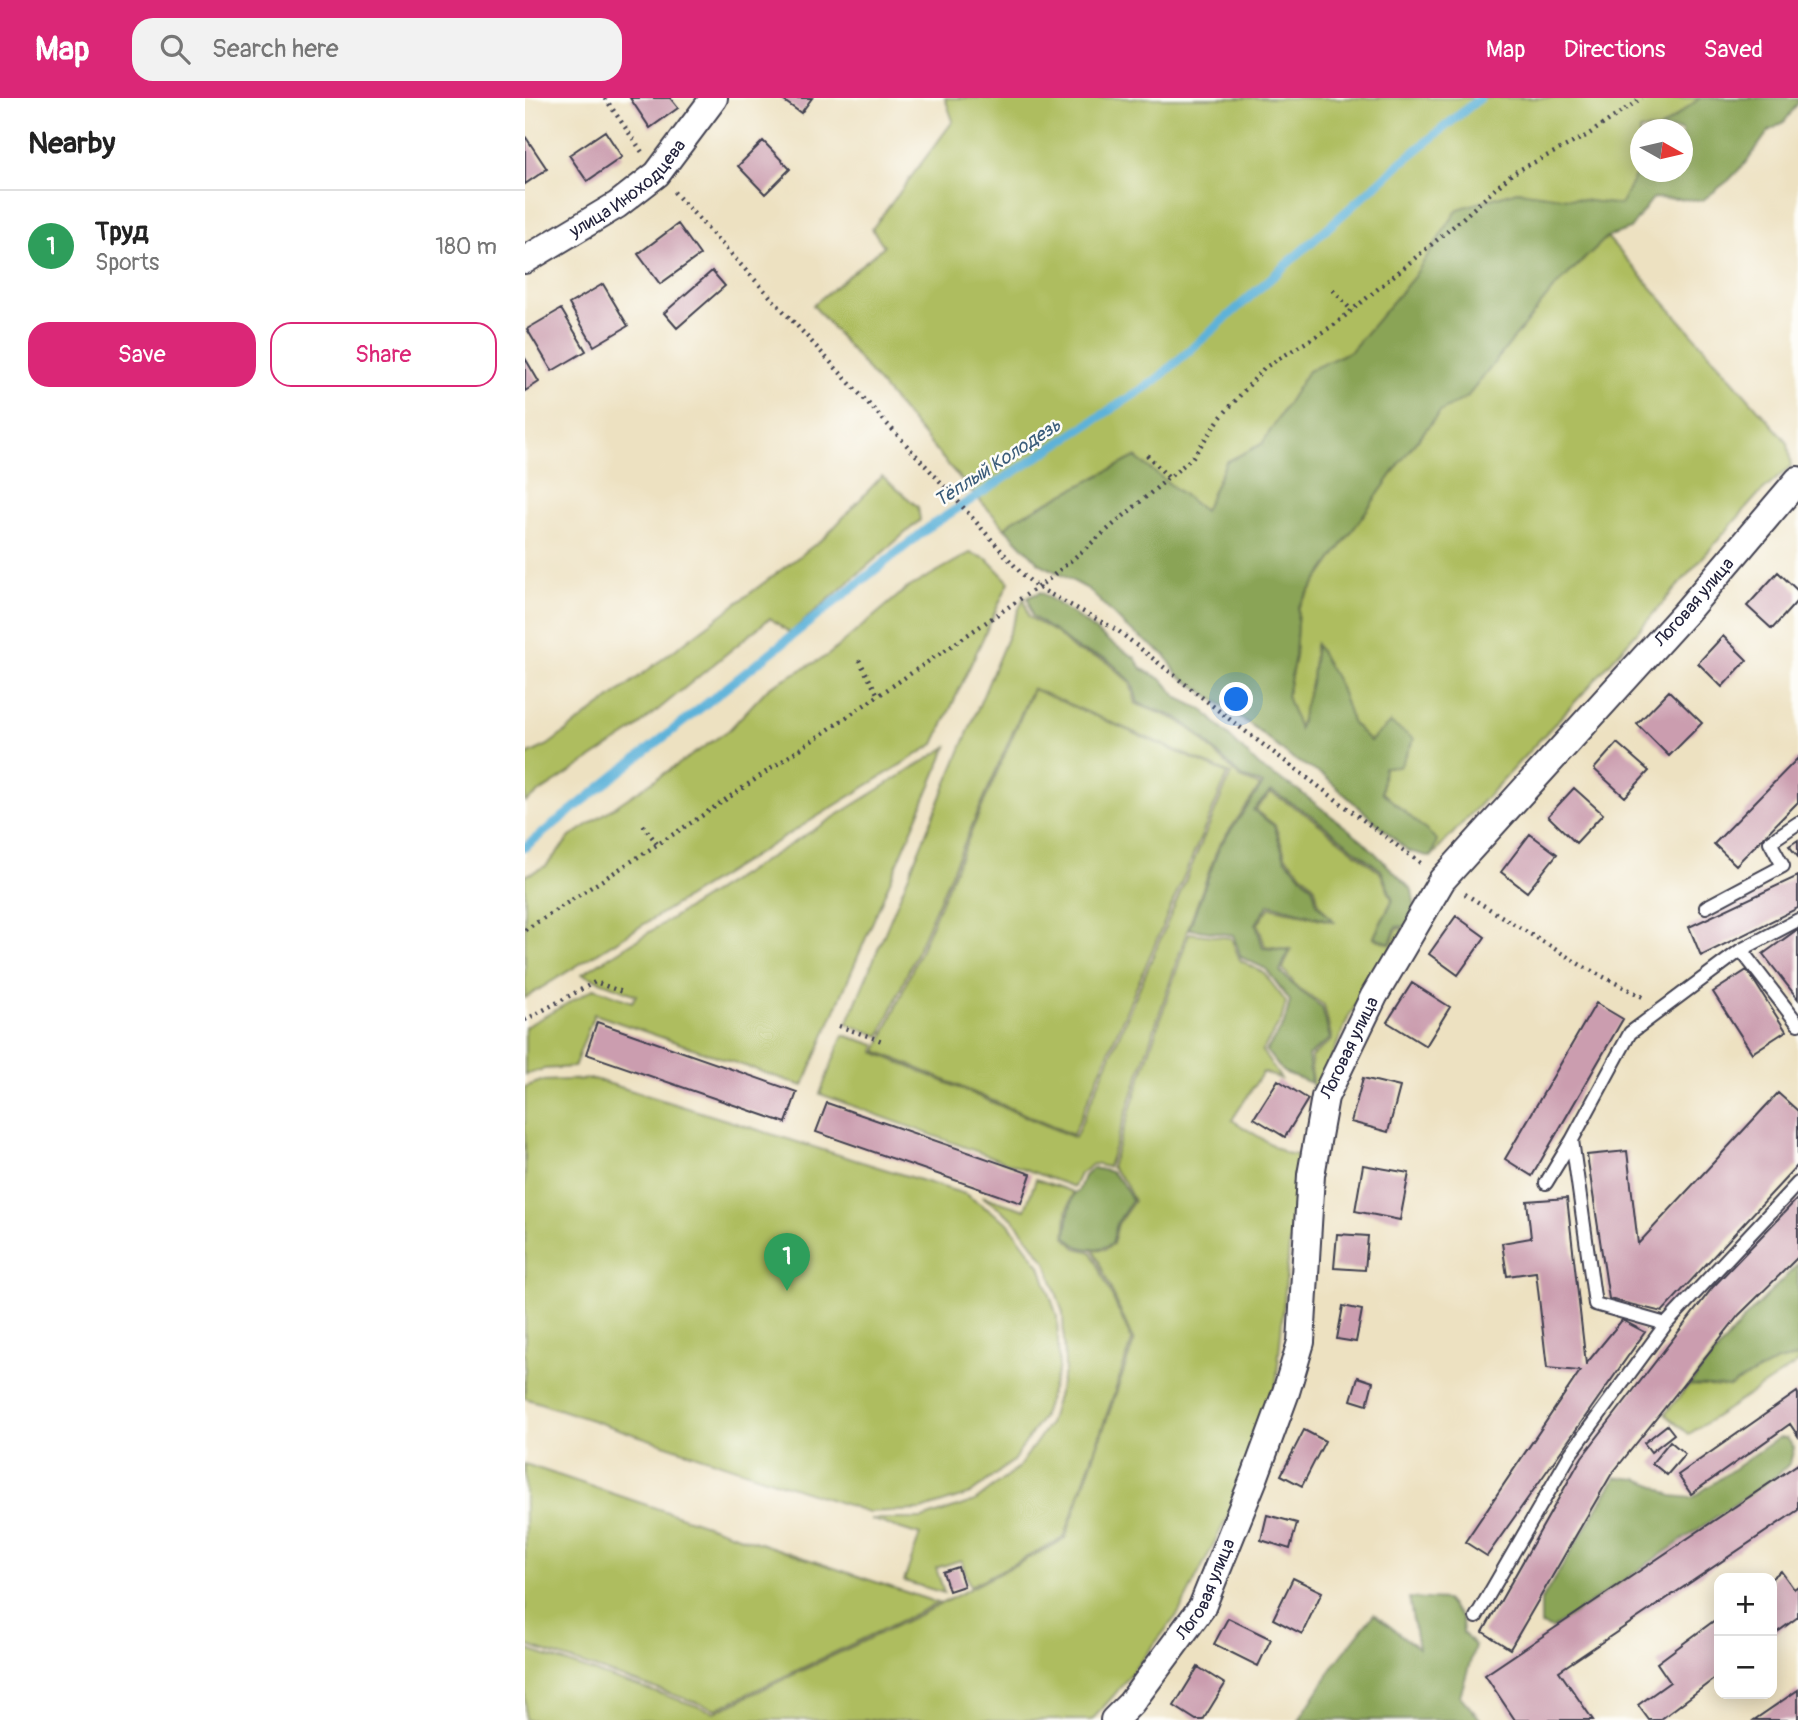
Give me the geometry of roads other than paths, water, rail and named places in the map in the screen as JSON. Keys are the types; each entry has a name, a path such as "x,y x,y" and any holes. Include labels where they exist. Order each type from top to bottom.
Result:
{"street":[{"name":"улица Иноходцева","path":"525,260 617,205 657,174 715,98"},
{"name":"Логовая улица","path":"1114,1720 1131,1703 1202,1607 1286,1392 1301,1342 1311,1175 1325,1097 1374,996 1442,880 1685,613 1798,480"}],"lane":[{"path":"1706,907 1783,866 1770,842 1798,823"},
{"path":"1546,1183 1630,1033 1741,950 1798,920"},
{"path":"1741,950 1798,1024"},
{"path":"1572,1140 1594,1304 1666,1324"},
{"path":"1476,1617 1571,1453 1666,1324 1798,1183"}],"waterway":[{"name":"Тёплый Колодезь","path":"525,847 932,525 1155,381 1403,161 1480,98"}],"place":[{"name":"Труд","path":"787,1291"}]}
